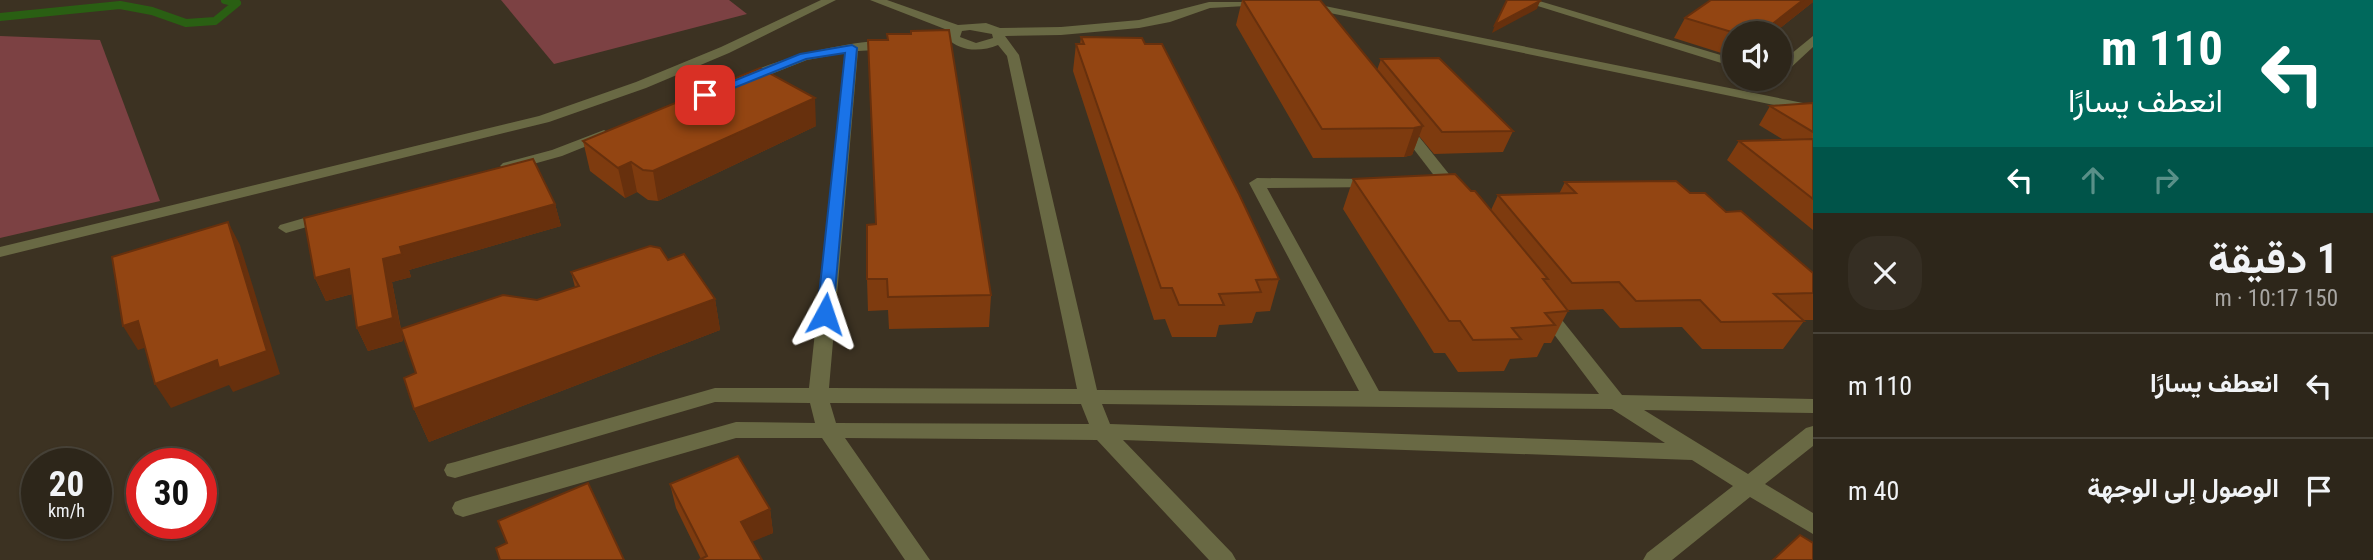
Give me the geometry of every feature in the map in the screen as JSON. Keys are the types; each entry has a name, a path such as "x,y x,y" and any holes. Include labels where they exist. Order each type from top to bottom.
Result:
{"street":[{"path":"0,252 544,119 641,85 725,50 830,0"},
{"path":"876,0 966,45 982,46 998,36 1139,24 1166,19 1209,5 1284,3 1813,109"},
{"path":"1524,0 1722,59"},
{"path":"1566,13 1584,0"},
{"path":"1307,6 1324,27"},
{"path":"952,37 979,26 998,36 1013,55 1089,397 1102,432 1224,560"},
{"path":"1792,59 1813,40"},
{"path":"726,87 804,57 852,48 904,44"},
{"path":"852,48 818,396 828,431 918,560"},
{"path":"1390,110 1465,206"},
{"path":"493,170 557,153 622,127"},
{"path":"1373,398 1257,183 1394,184"},
{"path":"1421,184 1448,184"},
{"path":"286,228 337,214"},
{"path":"1532,293 1616,402 1813,525"},
{"path":"455,470 715,395 1373,398 1813,406"},
{"path":"463,508 736,430 1102,432 1695,452"},
{"path":"1655,560 1813,434"}],"shaded area":[{"path":"501,0 729,0 747,14 554,64"},
{"path":"0,36 100,40 160,201 0,238"}],"building":[{"path":"1243,0 1320,0 1423,126 1322,129"},
{"path":"1507,0 1538,0 1540,1 1495,25"},
{"path":"1711,0 1803,0 1776,21 1722,21 1722,29 1685,18"},
{"path":"949,30 991,295 888,297 887,279 867,279 867,225 876,224 868,40 888,40 887,34 911,34 911,31"},
{"path":"1081,37 1142,38 1145,44 1162,44 1279,279 1256,280 1261,292 1219,294 1224,305 1179,305 1172,288 1161,288 1076,44 1084,44"},
{"path":"1439,58 1513,131 1442,132 1381,59"},
{"path":"760,68 815,98 653,171 643,170 631,162 618,168 583,141"},
{"path":"1813,103 1813,132 1770,106"},
{"path":"1813,139 1813,199 1739,141"},
{"path":"533,159 555,204 400,247 402,254 383,259 393,318 357,328 349,269 315,278 304,218"},
{"path":"1455,174 1471,191 1475,191 1548,279 1543,279 1568,311 1545,313 1555,325 1512,328 1521,339 1473,340 1460,321 1449,321 1353,179"},
{"path":"1676,181 1690,193 1705,193 1726,212 1741,211 1813,273 1813,293 1774,294 1804,321 1721,322 1700,300 1636,301 1619,282 1572,283 1498,195 1576,193 1565,182"},
{"path":"228,222 267,351 219,368 217,360 155,384 138,321 123,326 112,257"},
{"path":"650,246 660,248 668,260 684,254 715,299 414,409 404,378 416,373 401,329 503,295 537,300 579,286 571,272"},
{"path":"738,456 770,509 741,522 762,560 699,560 707,556 670,484"},
{"path":"588,483 624,560 500,560 496,548 507,543 498,521"},
{"path":"1800,535 1813,543 1813,560 1773,560"}],"waterway":[{"path":"0,17 120,5 152,11 186,23 215,21 237,3 225,0"}],"route":[{"path":"705,95 804,57 852,48 839,152 825,314"}]}
